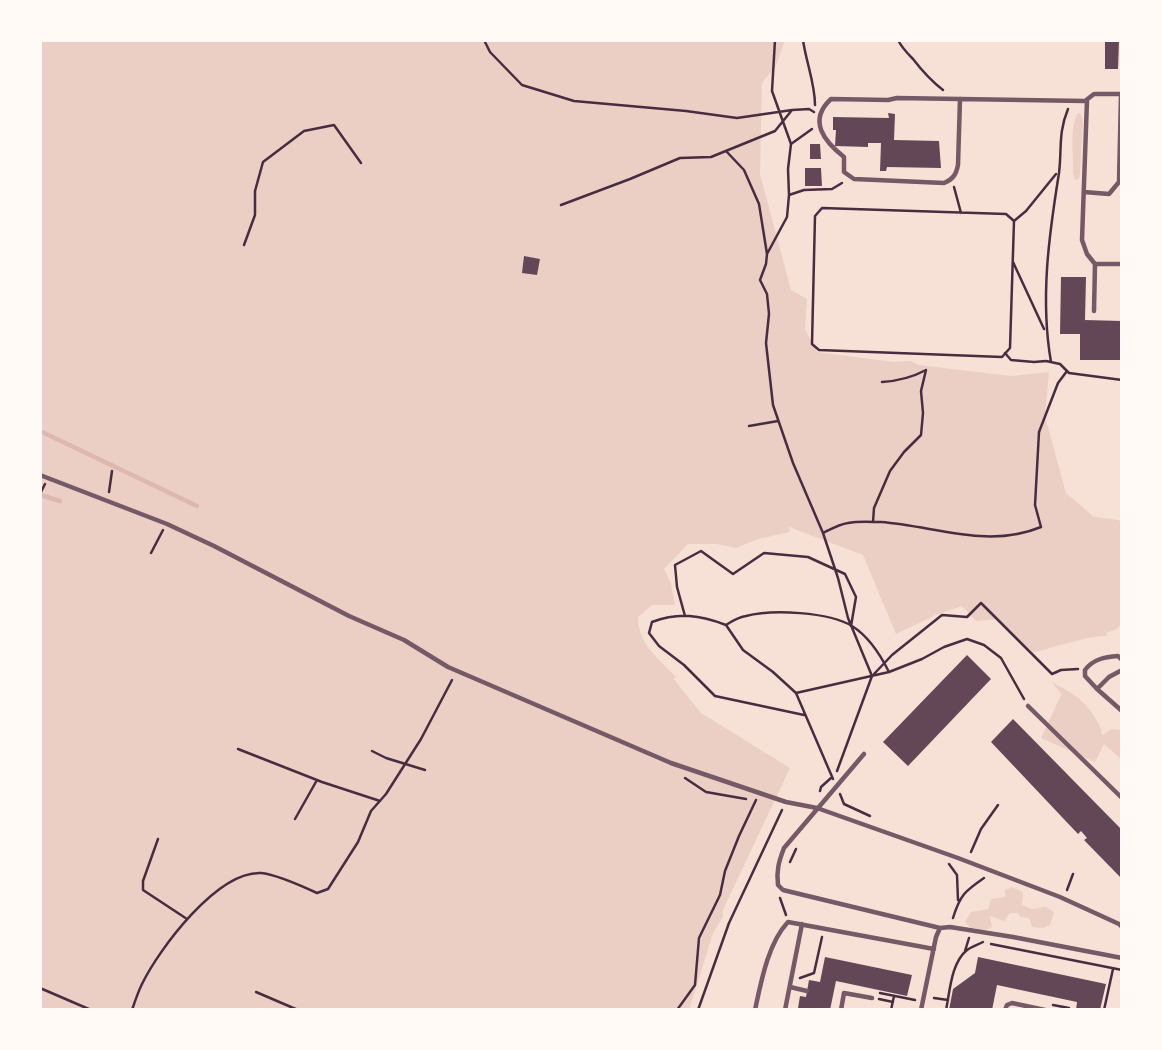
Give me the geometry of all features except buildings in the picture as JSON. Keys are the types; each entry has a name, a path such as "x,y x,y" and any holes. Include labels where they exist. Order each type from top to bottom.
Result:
{"lane":[{"path":"957,99 958,166 951,180 944,183 853,179 844,172 844,157 823,138 820,127 821,114 825,104 831,99 957,99 1071,101 1087,100 1094,94 1121,94 1119,182 1109,194 1084,192"},
{"path":"1087,100 1082,240 1087,254 1095,264 1094,311"},
{"path":"1095,264 1122,264"},
{"path":"40,475 167,524 349,616 404,640 448,667 671,762 786,802 817,808 941,852 1063,899 1122,927"},
{"path":"1122,660 1118,656 1099,659 1090,663 1085,670 1085,676 1122,711"},
{"path":"1097,689 1122,670"},
{"path":"1028,706 1122,798"},
{"path":"864,754 784,848 776,875 778,885 783,890 940,929 950,927 1013,937 1122,958"},
{"path":"755,1010 763,973 780,930 788,922 934,949"},
{"path":"785,1010 802,924"},
{"path":"921,1010 940,929"},
{"path":"790,987 807,990"},
{"path":"841,1010 844,993 872,998"},
{"path":"1006,1010 1007,1005 1012,1003 1045,1010"}],"path":[{"path":"484,40 491,52 522,85 574,101 737,118 809,109 821,114"},
{"path":"767,254 787,217 791,144 772,91 775,40"},
{"path":"803,40 815,95 815,112"},
{"path":"898,40 902,50 923,73 957,99"},
{"path":"1051,362 1046,332 1047,267 1059,172 1061,127 1071,101"},
{"path":"561,205 680,159 711,157 775,131 792,110"},
{"path":"244,245 255,215 255,191 263,162 304,131 334,125 361,163"},
{"path":"791,144 810,130 820,127"},
{"path":"726,151 744,170 759,204 767,254 760,280 767,294 769,313 766,343 773,405 805,494 823,533 851,626 872,676"},
{"path":"1014,221 1006,214 822,208 815,216 812,344 819,350 1002,356 1010,348 1014,221 1059,172"},
{"path":"789,195 804,190 832,190 850,177"},
{"path":"951,180 961,213"},
{"path":"1013,260 1046,332"},
{"path":"1004,353 1012,359 1060,363 1067,371 1079,375 1122,380"},
{"path":"873,522 874,508 890,471 921,435 921,391 926,370 913,377 882,382"},
{"path":"823,533 848,523 873,522 899,523 969,536 1025,533 1041,527 1035,505 1039,432 1058,383 1067,371"},
{"path":"749,426 778,421"},
{"path":"109,503 112,471"},
{"path":"151,553 167,524"},
{"path":"685,616 675,565 701,551 733,574 764,553 808,556 845,574 856,597 851,626"},
{"path":"817,808 821,787 836,774 872,676 892,655 942,615 967,617 981,603 1052,674 1060,670 1085,670"},
{"path":"726,625 743,616 769,612 828,616 863,634 889,672"},
{"path":"805,715 715,696 659,646 649,633 652,622 665,617 685,616 705,617 726,625 743,650 796,693 844,804 877,820"},
{"path":"796,693 889,672 967,639 984,645 1001,658 1028,706"},
{"path":"132,1010 141,985 153,965 187,919 229,882 261,873 317,893 328,889 358,842 371,811 386,794 421,739 456,670"},
{"path":"238,749 380,801"},
{"path":"372,751 425,770"},
{"path":"295,820 317,780"},
{"path":"677,1010 695,985 699,938 720,895 725,871 759,792"},
{"path":"698,1010 729,923 786,802"},
{"path":"967,862 981,829 998,805"},
{"path":"158,839 143,881 143,890 187,919"},
{"path":"787,868 798,844"},
{"path":"941,852 957,875 958,900 950,927"},
{"path":"958,900 993,872"},
{"path":"1063,899 1073,874"},
{"path":"780,887 779,897 788,922"},
{"path":"796,988 798,979 814,973 821,937"},
{"path":"946,1010 956,968 969,938"},
{"path":"965,951 982,942 1122,970"},
{"path":"1104,1010 1113,969"},
{"path":"40,988 91,1010"},
{"path":"256,992 298,1010"},
{"path":"891,1010 894,996 917,1000"},
{"path":"924,996 948,1000"},
{"path":"872,998 892,1002"}],"shaded area":[{"path":"40,40 785,40 775,68 762,82 760,174 791,290 807,299 805,329 817,352 894,362 911,361 919,365 1011,376 1049,372 1045,416 1066,493 1094,517 1119,520 1122,525 1122,622 1117,629 1106,633 1107,636 1033,652 998,619 976,621 962,606 896,634 863,555 789,527 790,532 758,539 736,548 717,544 688,544 664,569 671,583 675,605 652,605 638,617 642,635 701,713 790,768 723,910 723,917 713,933 689,1010 40,1010"},
{"path":"1078,113 1083,120 1080,173 1079,179 1075,180 1073,133"},
{"path":"1049,678 1089,708 1103,735 1111,729 1122,730 1122,760 1104,744 1095,762 1041,738 1062,695"},
{"path":"1012,887 1023,892 1022,905 1032,909 1046,907 1054,912 1050,925 1043,928 1032,927 1029,918 1021,917 1018,913 1010,913 1004,921 990,916 992,927 985,930 971,928 965,922 971,912 988,909 991,899 1005,897 1005,890"}],"waterway":[{"path":"40,431 197,506"},
{"path":"40,495 60,501"}]}
